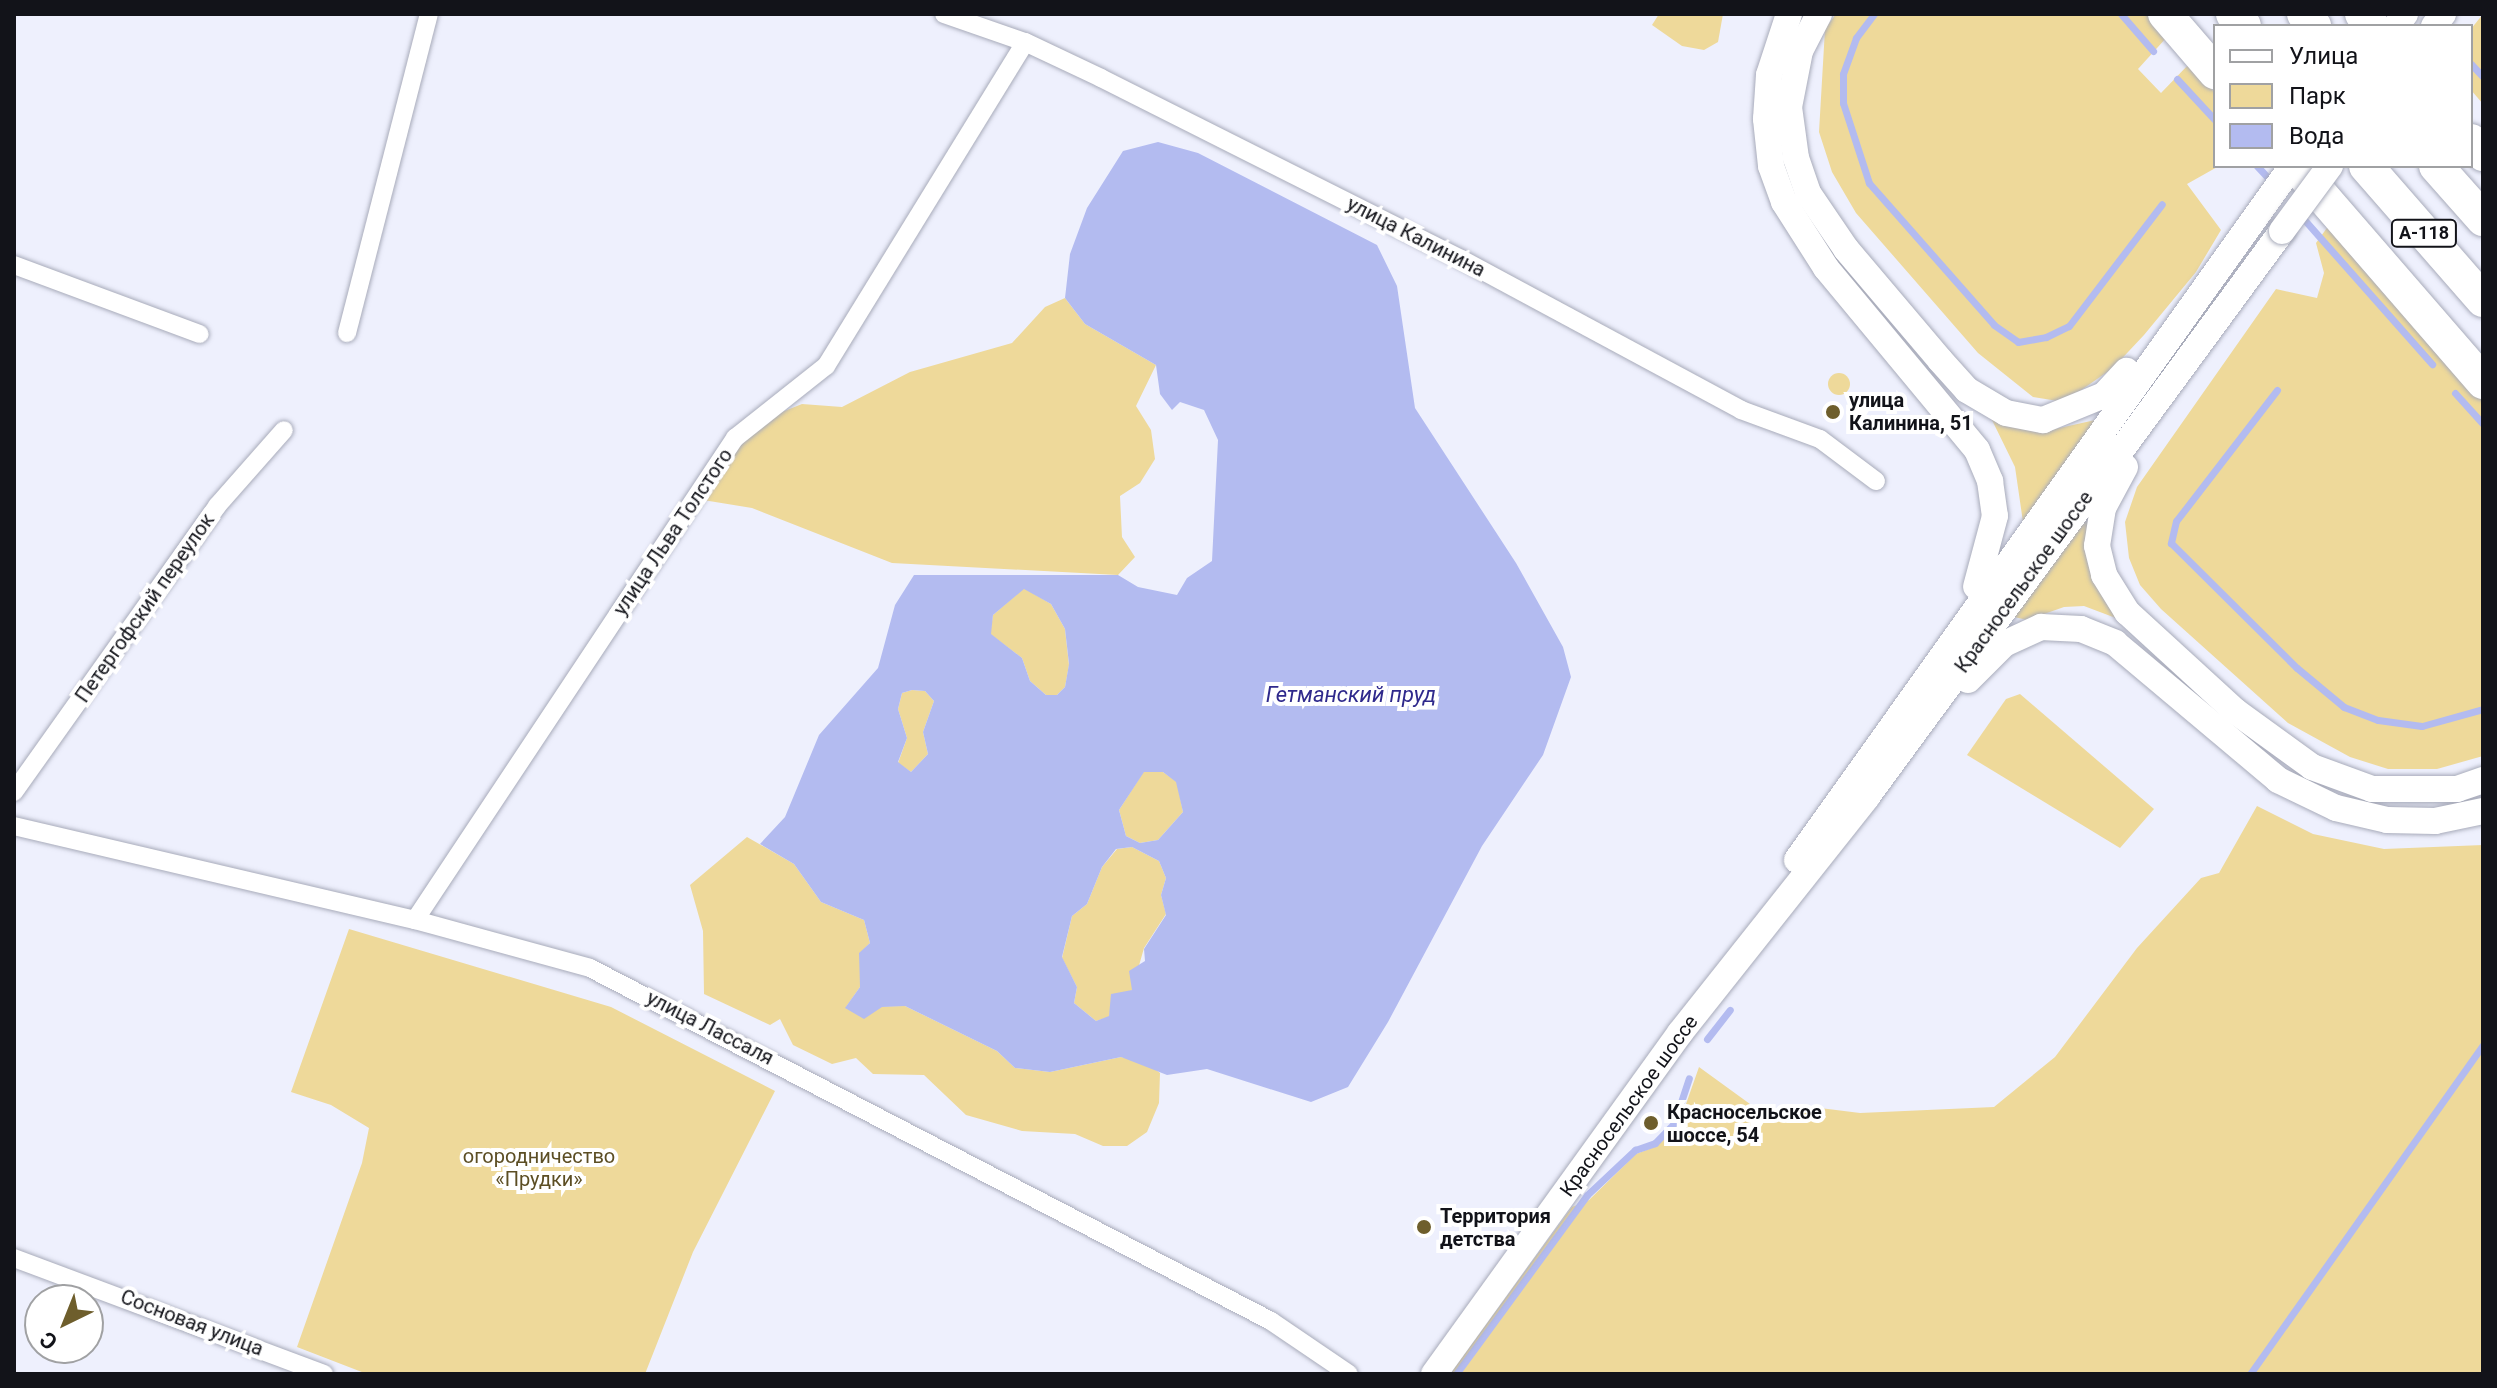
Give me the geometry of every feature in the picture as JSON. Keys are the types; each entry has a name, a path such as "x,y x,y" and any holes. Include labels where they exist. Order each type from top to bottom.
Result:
{"highway":[{"path":"2165,14 2213,70"},
{"path":"2296,168 2482,381"},
{"name":"А-118","path":"2368,168 2483,300"},
{"name":"А-118","path":"2438,168 2483,219"}],"main road":[{"path":"1789,14 1769,75 1766,119 1771,166 1784,202 1826,268 1944,404 1977,450 1990,481 1995,516 1987,560 1959,628"},
{"path":"1819,14 1800,51 1789,107 1796,158 1808,193 1846,249 1967,390 2006,413 2043,420 2075,411 2104,395 2198,292"},
{"name":"Красносельское шоссе","path":"1711,993 1750,928 1959,628 2198,292 2292,168"},
{"name":"Красносельское шоссе","path":"1434,1374 1711,993 1866,798 2329,168"},
{"path":"2171,381 2103,508 2097,546 2104,575 2127,612 2235,711 2312,767 2372,789 2457,789 2483,780"},
{"path":"1866,798 1973,674 2004,644 2041,627 2081,629 2115,643 2278,780 2336,808 2387,820 2435,821 2483,811"}],"street":[{"path":"347,333 429,14"},
{"name":"улица Калинина","path":"944,14 1025,42 1448,252 1741,410 1820,439 1876,481"},
{"name":"улица Льва Толстого","path":"415,920 735,438 826,366 1025,42"},
{"path":"14,265 200,334"},
{"name":"Петергофский переулок","path":"14,792 217,506 284,430"},
{"name":"улица Лассаля","path":"14,826 415,920 590,968 1271,1321 1349,1374"},
{"name":"Сосновая улица","path":"14,1258 324,1374"}],"green space":[{"path":"1659,14 1723,14 1718,42 1704,50 1682,46 1652,25"},
{"path":"1836,14 2149,14 2167,37 2138,69 2161,93 2189,64 2213,91 2213,168 2215,168 2187,184 2221,230 2196,272 2113,368 2064,402 2033,397 1978,353 1856,213 1832,172 1819,132 1825,29"},
{"path":"2483,14 2483,104 2473,92 2473,26"},
{"path":"2332,221 2483,395 2483,756 2437,769 2388,769 2350,757 2288,723 2161,609 2140,585 2129,558 2125,522 2137,487 2276,289 2317,298 2324,273 2316,243"},
{"path":"1065,298 1085,324 1156,365 1136,406 1151,430 1155,459 1140,483 1120,496 1122,537 1135,557 1118,575 892,563 752,508 703,500 726,461 767,418 802,404 842,407 910,372 1012,343 1045,307"},
{"path":"1839,373 1847,376 1850,384 1847,392 1839,395 1831,392 1828,384 1831,376"},
{"path":"1991,418 2041,432 2100,419 2023,522 2015,467"},
{"path":"2090,514 2129,623 2084,606 2064,607 2027,620 2010,616"},
{"path":"1024,588 1051,604 1065,629 1069,665 1065,687 1057,695 1046,695 1030,681 1022,658 990,634 993,615"},
{"path":"925,691 934,701 923,732 928,754 911,772 898,763 907,738 898,709 902,693"},
{"path":"2020,694 2154,809 2120,848 1967,755 2006,699"},
{"path":"1144,771 1163,772 1177,782 1183,812 1158,840 1140,843 1126,836 1119,810"},
{"path":"2257,806 2313,834 2384,849 2483,845 2483,1374 1450,1374 1572,1207 1589,1200 1636,1154 1657,1146 1679,1124 1699,1067 1761,1112 1804,1106 1860,1113 1994,1107 2055,1057 2137,948 2201,878 2219,873"},
{"path":"747,837 794,864 821,902 864,920 870,943 860,953 860,987 846,1007 905,1006 997,1051 1015,1068 1050,1072 1121,1057 1147,1063 1160,1073 1159,1103 1147,1132 1127,1146 1103,1146 1075,1134 1022,1131 966,1115 924,1075 873,1074 856,1058 832,1064 793,1045 780,1019 770,1025 704,994 703,931 690,885"},
{"path":"1132,847 1159,861 1166,878 1161,895 1166,914 1144,948 1132,990 1112,1002 1109,1017 1096,1021 1074,1003 1077,987 1062,958 1072,916 1087,904 1102,867 1117,849"},
{"name":"огородничество «Прудки»","path":"349,929 611,1007 775,1091 693,1252 645,1374 367,1374 297,1347 362,1163 369,1128 331,1105 291,1092"}],"water":[{"name":"Гетманский пруд","path":"1158,142 1198,153 1377,245 1397,286 1415,408 1516,563 1563,647 1571,677 1543,755 1482,846 1388,1022 1348,1087 1311,1102 1207,1069 1167,1075 1121,1057 1050,1072 1015,1068 997,1051 905,1006 882,1007 864,1019 845,1008 860,987 859,953 870,943 864,920 821,902 794,864 760,844 785,817 819,735 878,668 895,605 914,575 1118,575 1138,587 1177,595 1187,578 1212,561 1218,440 1204,410 1180,402 1172,410 1160,394 1156,365 1085,324 1065,298 1070,254 1087,208 1123,151","holes":["1024,589 1051,604 1065,629 1069,664 1065,687 1057,695 1046,695 1030,681 1022,658 991,634 993,615","925,691 934,701 923,732 928,754 911,772 898,762 907,738 898,709 902,693","1144,772 1163,772 1176,782 1183,812 1158,840 1140,843 1126,836 1119,810","1132,847 1159,861 1166,878 1161,895 1166,915 1144,949 1145,961 1129,971 1132,990 1111,994 1109,1016 1096,1021 1074,1003 1077,987 1062,957 1072,916 1087,904 1102,867 1116,849"]}],"waterway":[{"path":"1874,14 1856,38 1843,74 1843,103 1869,183 1994,325 2018,342 2046,337 2069,326 2162,204"},
{"path":"2121,14 2153,51"},
{"path":"2473,66 2483,77"},
{"path":"2177,79 2213,118"},
{"path":"2259,168 2272,182"},
{"path":"2301,216 2432,364"},
{"path":"2277,390 2176,521 2171,543 2297,668 2344,707 2378,720 2422,726 2483,709"},
{"path":"2455,393 2483,424"},
{"path":"1707,1039 1730,1010"},
{"path":"2250,1374 2483,1045"},
{"path":"1456,1374 1587,1195 1635,1150 1655,1143 1674,1123 1689,1078"}],"place":[{"name":"улица Калинина, 51","path":"1833,412"},
{"name":"Красносельское шоссе, 54","path":"1651,1123"},
{"name":"Территория детства","path":"1424,1227"}]}
